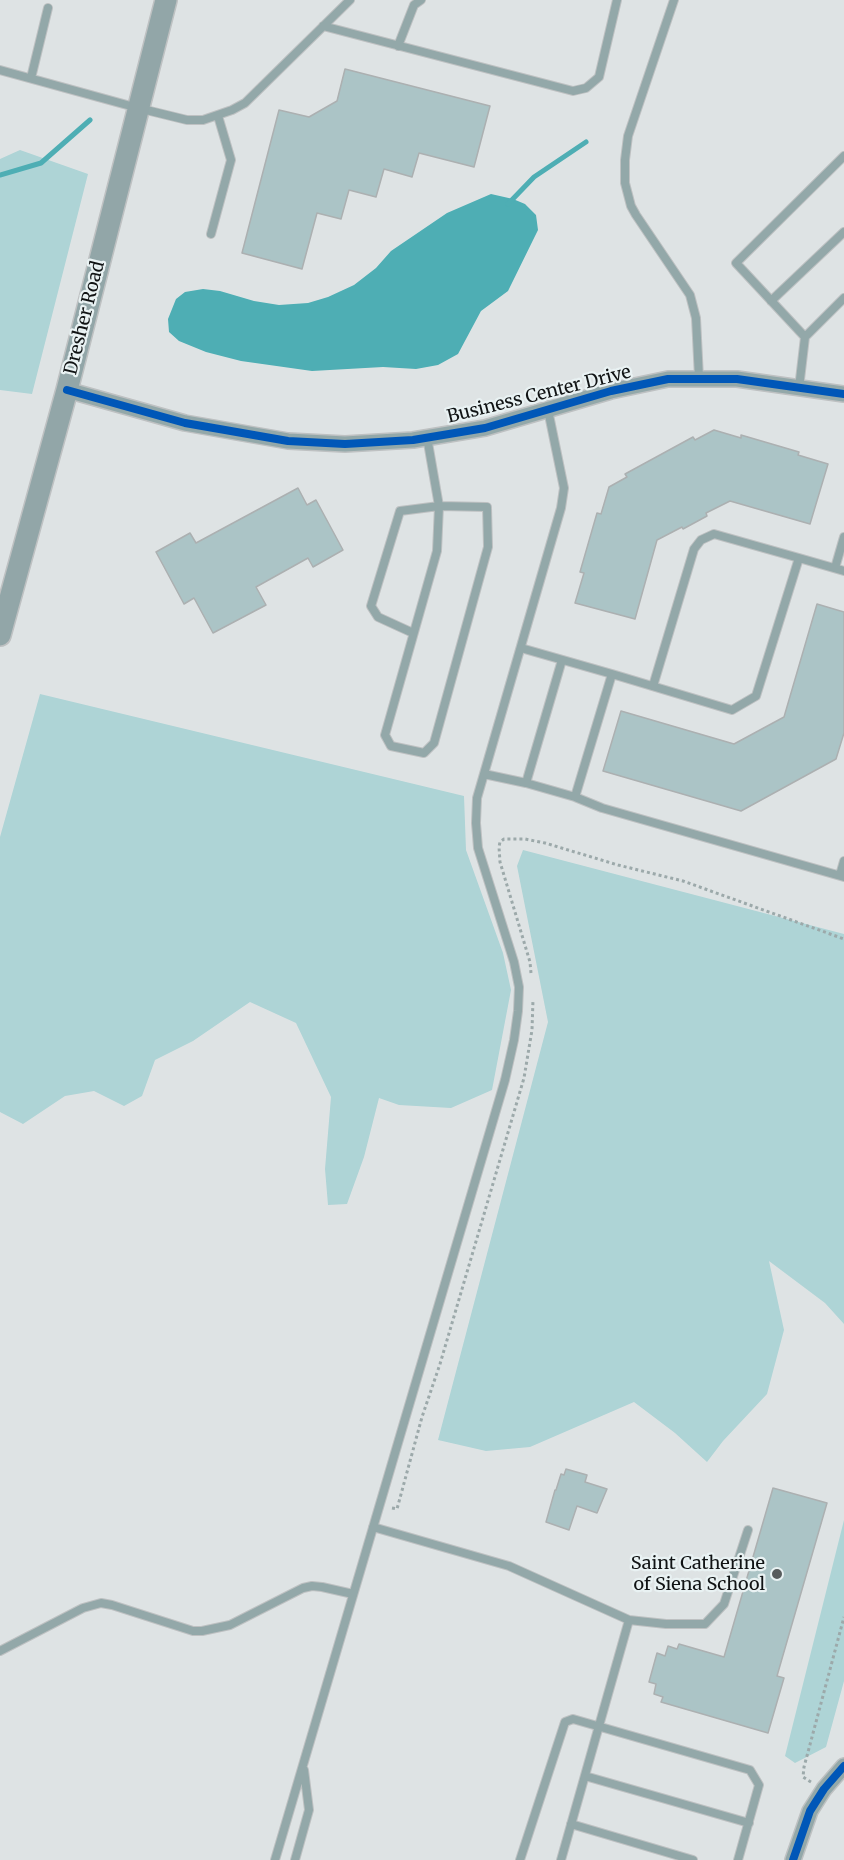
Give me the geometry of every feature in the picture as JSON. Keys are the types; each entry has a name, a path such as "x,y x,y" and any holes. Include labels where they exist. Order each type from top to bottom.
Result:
{"main road":[{"name":"Dresher Road","path":"0,635 67,390 166,0"}],"street":[{"name":"Business Center Drive","path":"67,390 184,423 288,441 345,444 427,437 485,428 611,391 668,379 737,379 844,394"},
{"path":"793,1860 810,1811 824,1789 844,1766"}],"lane":[{"path":"0,70 138,108 187,120 203,120 218,116 245,103 350,0"},
{"path":"398,46 414,4 421,0"},
{"path":"323,26 573,91 586,87 599,77 617,0"},
{"path":"674,0 628,136 625,183 636,215 647,234 690,295 696,318 699,378"},
{"path":"31,78 48,8"},
{"path":"211,234 231,160 218,116"},
{"path":"806,337 736,263 844,156"},
{"path":"771,301 844,232"},
{"path":"799,388 806,337 844,298"},
{"path":"275,1860 505,1080 518,1011 519,987 514,962 478,848 477,798 561,508 564,488 548,410"},
{"path":"413,633 378,617 371,606 400,511 440,506 487,507 488,547 434,743 424,753 391,746 385,735 437,551 440,506 427,437"},
{"path":"653,686 694,549 701,540 714,534 844,571"},
{"path":"835,568 844,537"},
{"path":"520,648 732,710 756,696 799,558"},
{"path":"526,783 562,660"},
{"path":"575,797 612,674"},
{"path":"484,774 526,783 575,797 602,808 842,876 844,861"},
{"path":"373,1527 509,1566 629,1620 666,1624 705,1624 724,1604 748,1530"},
{"path":"0,1651 82,1608 101,1603 193,1631 202,1631 230,1625 303,1588 322,1587 353,1594"},
{"path":"561,1860 629,1620"},
{"path":"520,1860 565,1722 573,1719 750,1770 759,1785 738,1860"},
{"path":"295,1860 309,1810 304,1765"},
{"path":"585,1776 749,1823"},
{"path":"570,1824 693,1860"}],"path":[{"path":"532,984 530,962 500,862 499,847 500,842 504,839 525,839 545,843 618,865 683,881 844,939"},
{"path":"379,1505 398,1509 422,1417 440,1364 524,1078 532,1030 533,995"},
{"path":"824,1789 803,1777 810,1741 844,1617"}],"shaded area":[{"path":"20,150 88,174 32,394 0,390 0,159"},
{"path":"40,694 464,796 466,850 503,953 511,990 492,1090 451,1108 399,1105 379,1098 364,1157 347,1204 328,1205 325,1169 331,1097 296,1023 250,1002 193,1041 155,1060 142,1096 124,1106 94,1091 65,1096 23,1124 0,1112 0,837"},
{"path":"523,850 844,934 844,1324 825,1303 769,1261 784,1330 767,1394 723,1441 707,1462 675,1433 634,1402 530,1447 486,1451 438,1440 548,1022 517,866"},
{"path":"844,1520 844,1681 826,1747 795,1763 785,1756"}],"water":[{"path":"491,194 525,204 536,215 538,230 508,291 481,311 458,354 438,365 416,369 383,367 312,371 241,361 206,352 179,341 169,332 168,319 176,299 185,292 203,289 220,291 254,301 279,305 308,303 328,297 354,285 376,268 391,251 447,213"}],"building":[{"path":"345,69 490,106 474,167 419,153 412,177 384,169 376,197 349,190 341,219 317,213 302,269 242,253 279,110 309,117 337,101"},
{"path":"714,430 741,438 741,435 799,452 798,455 828,464 810,524 730,501 706,513 707,516 683,529 682,527 657,540 635,619 575,603 584,573 580,572 597,513 601,514 609,487 627,477 625,474 693,437 695,440"},
{"path":"298,488 307,505 316,500 343,550 313,567 308,558 256,587 266,605 213,633 194,598 184,604 156,552 190,533 196,543"},
{"path":"817,604 844,612 844,733 836,759 741,811 603,771 621,711 734,744 784,717"},
{"path":"566,1469 587,1475 585,1482 607,1489 597,1513 577,1506 569,1530 546,1522 561,1474 564,1475"},
{"name":"Saint Catherine of Siena School","path":"773,1488 827,1503 777,1676 784,1678 768,1733 661,1702 663,1697 654,1694 656,1684 649,1682 657,1653 665,1656 668,1646 677,1649 679,1644 724,1657"}],"waterway":[{"path":"0,175 41,163 90,120"},
{"path":"508,204 534,177 586,142"}],"cycle path":[{"path":"67,390 185,423 288,441 345,444 413,440 485,428 611,391 668,379 737,379 844,394"},
{"path":"793,1860 810,1811 824,1789 844,1766"}],"place":[{"name":"Saint Catherine of Siena School","path":"777,1574"}]}
